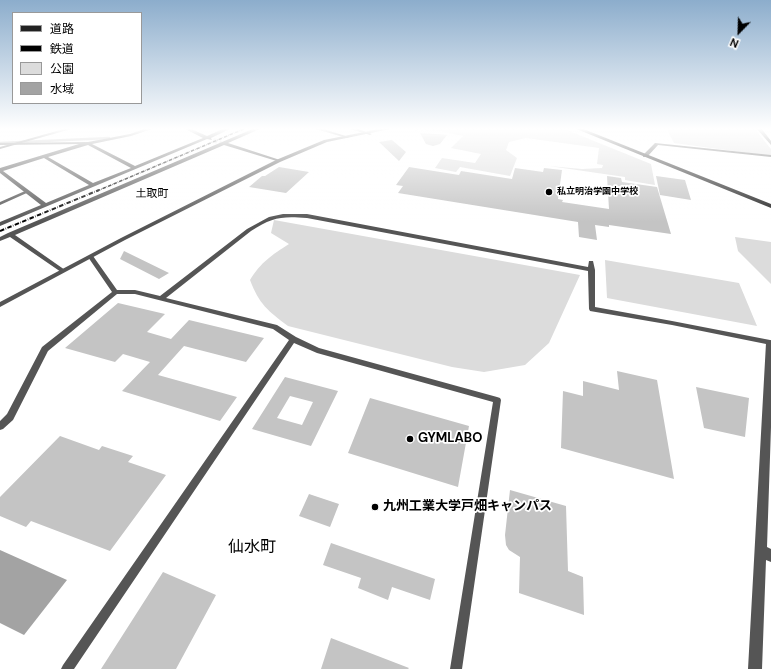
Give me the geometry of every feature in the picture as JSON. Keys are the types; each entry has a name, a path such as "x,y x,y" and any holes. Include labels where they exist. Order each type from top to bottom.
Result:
{"main road":[{"path":"653,159 771,206"}],"street":[{"path":"0,171 38,159"},
{"path":"49,159 93,185"},
{"path":"118,159 135,168"},
{"path":"0,224 156,159"},
{"path":"0,239 185,159"},
{"path":"273,159 278,161"},
{"path":"0,305 194,202 282,159"},
{"path":"0,171 45,205"},
{"path":"10,234 63,271"},
{"path":"755,669 766,553 770,343"}],"lane":[{"path":"0,204 27,192"},
{"path":"162,298 261,222 276,215 307,216 592,270"},
{"path":"90,256 115,292"},
{"path":"592,262 592,309 672,323 770,343"},
{"path":"0,426 10,417 45,349 115,292 135,292 274,327 292,339 317,350 497,400 456,669"},
{"path":"66,669 292,339"}],"green space":[{"path":"441,159 475,163 478,159 517,159 510,176 460,167 456,172 435,168"},
{"path":"598,159 639,159 651,164 655,185 625,180 625,177 549,166 582,169 602,168 603,165 597,164"},
{"path":"274,220 580,275 549,343 525,365 484,372 452,367 288,326 275,316 261,301 250,280 258,268 267,259 289,244 271,233"},
{"path":"735,237 771,242 771,284 738,251"},
{"path":"605,260 739,283 757,326 607,298"}],"water":[{"path":"0,550 67,580 24,635 0,623"}],"building":[{"path":"279,167 309,172 286,193 249,187 262,176 265,176"},
{"path":"409,167 459,175 461,171 512,179 515,168 543,172 544,168 562,170 558,199 563,200 562,202 609,209 607,176 621,178 622,182 657,187 671,234 609,225 609,227 595,225 597,240 579,237 578,222 398,193 403,186 396,185"},
{"path":"656,176 685,180 691,200 660,195"},
{"path":"124,251 169,273 159,279 120,259"},
{"path":"118,303 165,314 147,332 171,339 189,320 264,338 246,362 184,346 158,375 237,397 220,421 122,391 150,362 123,354 115,362 65,348"},
{"path":"617,371 657,380 674,479 561,448 563,391 583,396 583,381 619,390"},
{"path":"285,377 338,391 311,446 252,429","holes":["290,396 313,402 302,425 277,418"]},
{"path":"696,387 749,398 745,437 704,428"},
{"name":"GYMLABO","path":"370,398 469,426 458,487 348,453"},
{"path":"60,436 99,450 102,446 133,456 128,462 166,475 110,551 31,521 26,527 0,516 0,497"},
{"path":"510,490 566,506 568,571 583,577 584,615 519,593 520,557 509,550 506,545 505,535"},
{"path":"309,494 339,504 330,527 299,516"},
{"path":"331,543 435,579 430,600 392,587 388,600 358,588 361,578 323,565"},
{"path":"163,572 216,595 176,669 101,669"},
{"path":"331,638 409,668 321,669"}],"railway":[{"path":"97,191 172,159"},
{"path":"0,231 99,190"}],"place":[{"name":"私立明治学園中学校","path":"549,192"},
{"name":"GYMLABO","path":"410,439"},
{"name":"九州工業大学戸畑キャンパス","path":"375,507"}],"district":[{"name":"土取町","path":"152,194"},
{"name":"仙水町","path":"252,548"}]}
